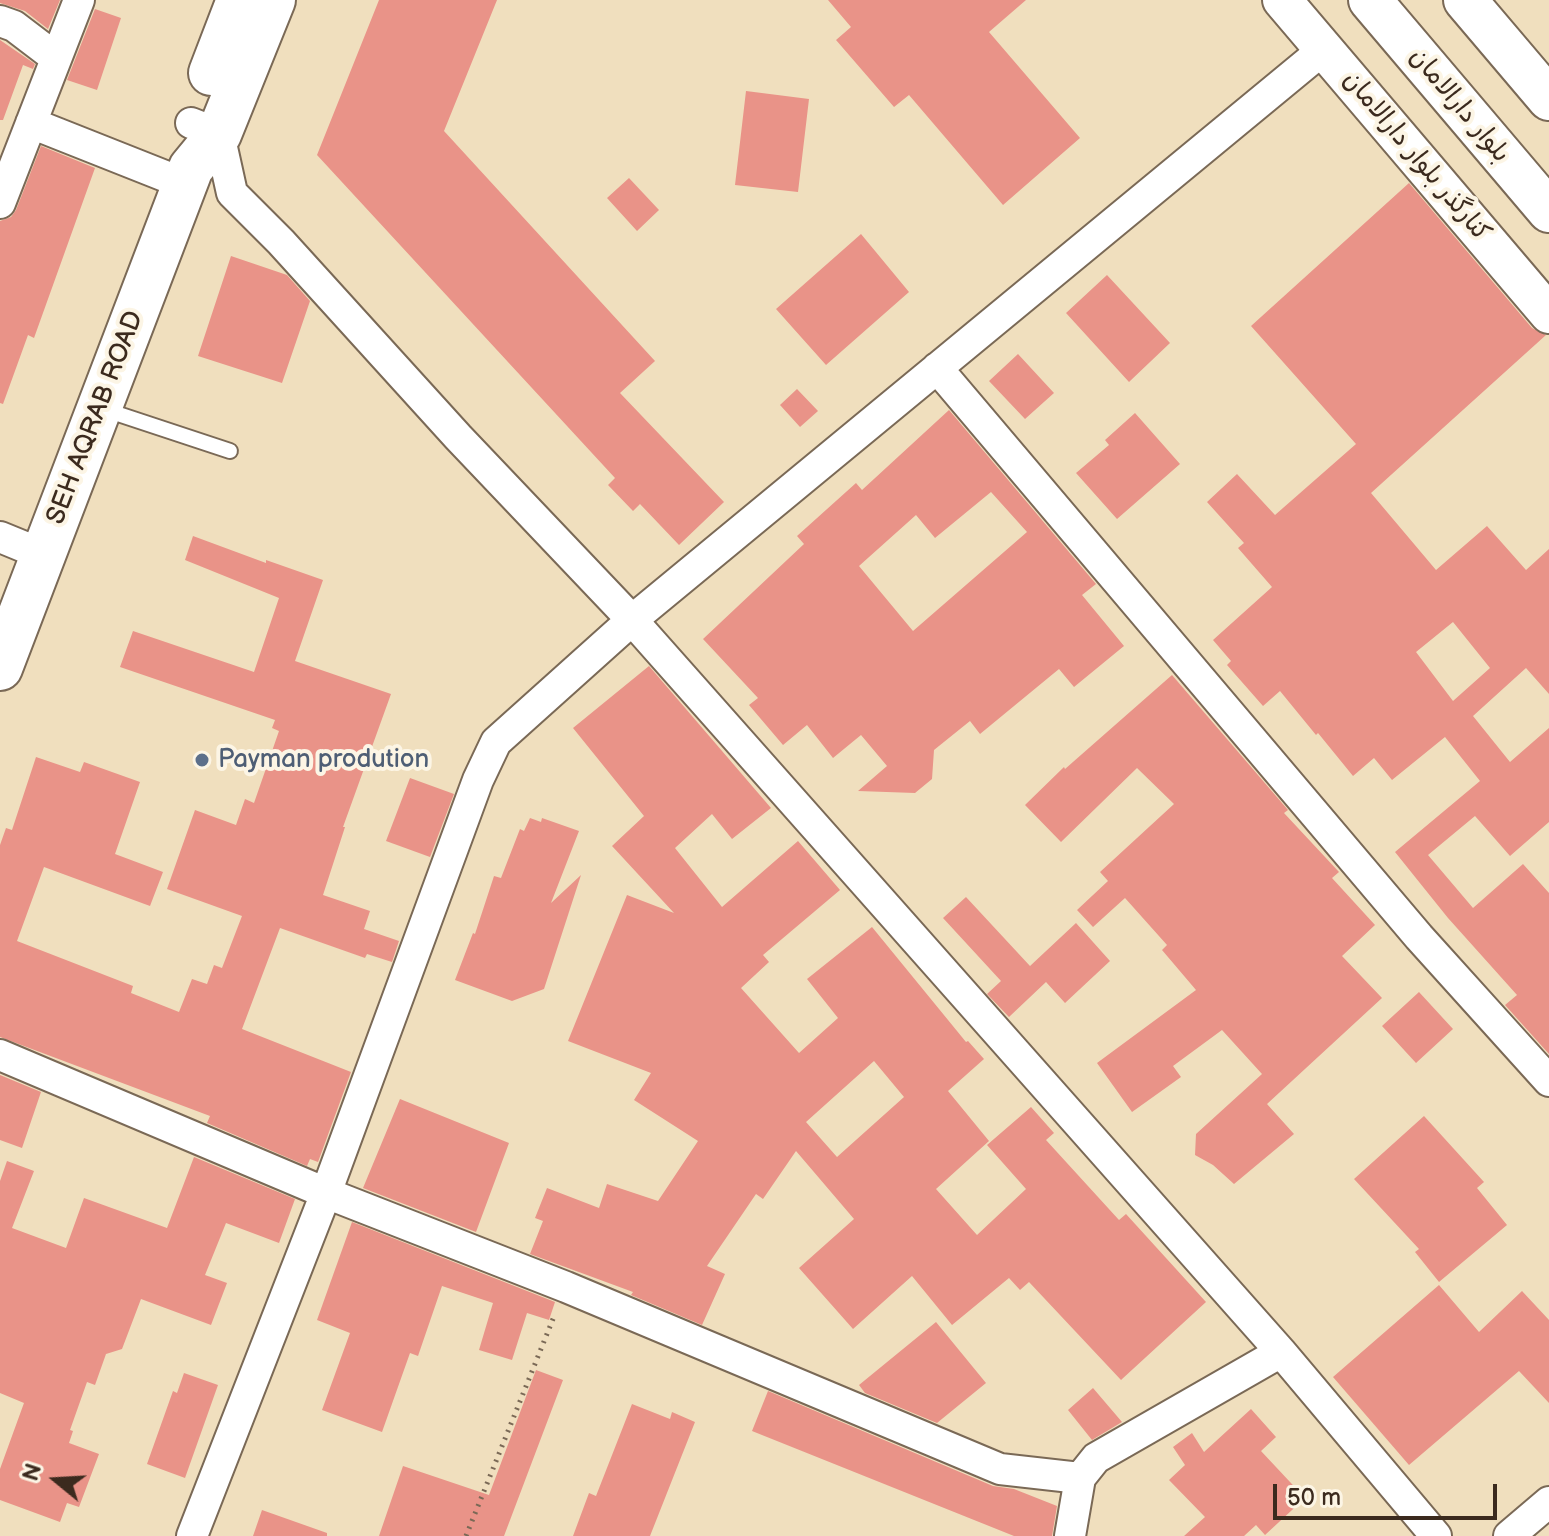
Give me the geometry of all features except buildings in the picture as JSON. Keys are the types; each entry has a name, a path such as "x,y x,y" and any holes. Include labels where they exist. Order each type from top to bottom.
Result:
{"highway":[{"name":"SEH AQRAB ROAD","path":"0,668 188,176 205,128 239,0"},
{"path":"205,128 273,0"}],"main road":[{"name":"بلوار دارالامان","path":"1370,0 1549,211"},
{"path":"1465,0 1549,99"}],"street":[{"path":"0,203 79,0"},
{"name":"کنارگذر بلوار دارالامان","path":"1282,0 1549,314"},
{"path":"0,21 14,26 56,58"},
{"path":"192,1536 326,1193 478,780 496,742 632,620 1324,49"},
{"path":"31,123 188,176"},
{"path":"205,128 232,193 632,620 1281,1352 1436,1536"},
{"path":"937,368 1419,937 1549,1081"},
{"path":"0,537 44,555"},
{"path":"0,1055 326,1193 566,1287 1000,1469 1080,1478"},
{"path":"1070,1536 1080,1478 1096,1458 1281,1352"},
{"path":"1509,1536 1549,1502"}],"lane":[{"path":"99,407 230,451"}],"path":[{"path":"466,1536 566,1287"}],"place":[{"name":"Payman prodution","path":"202,760"}]}
